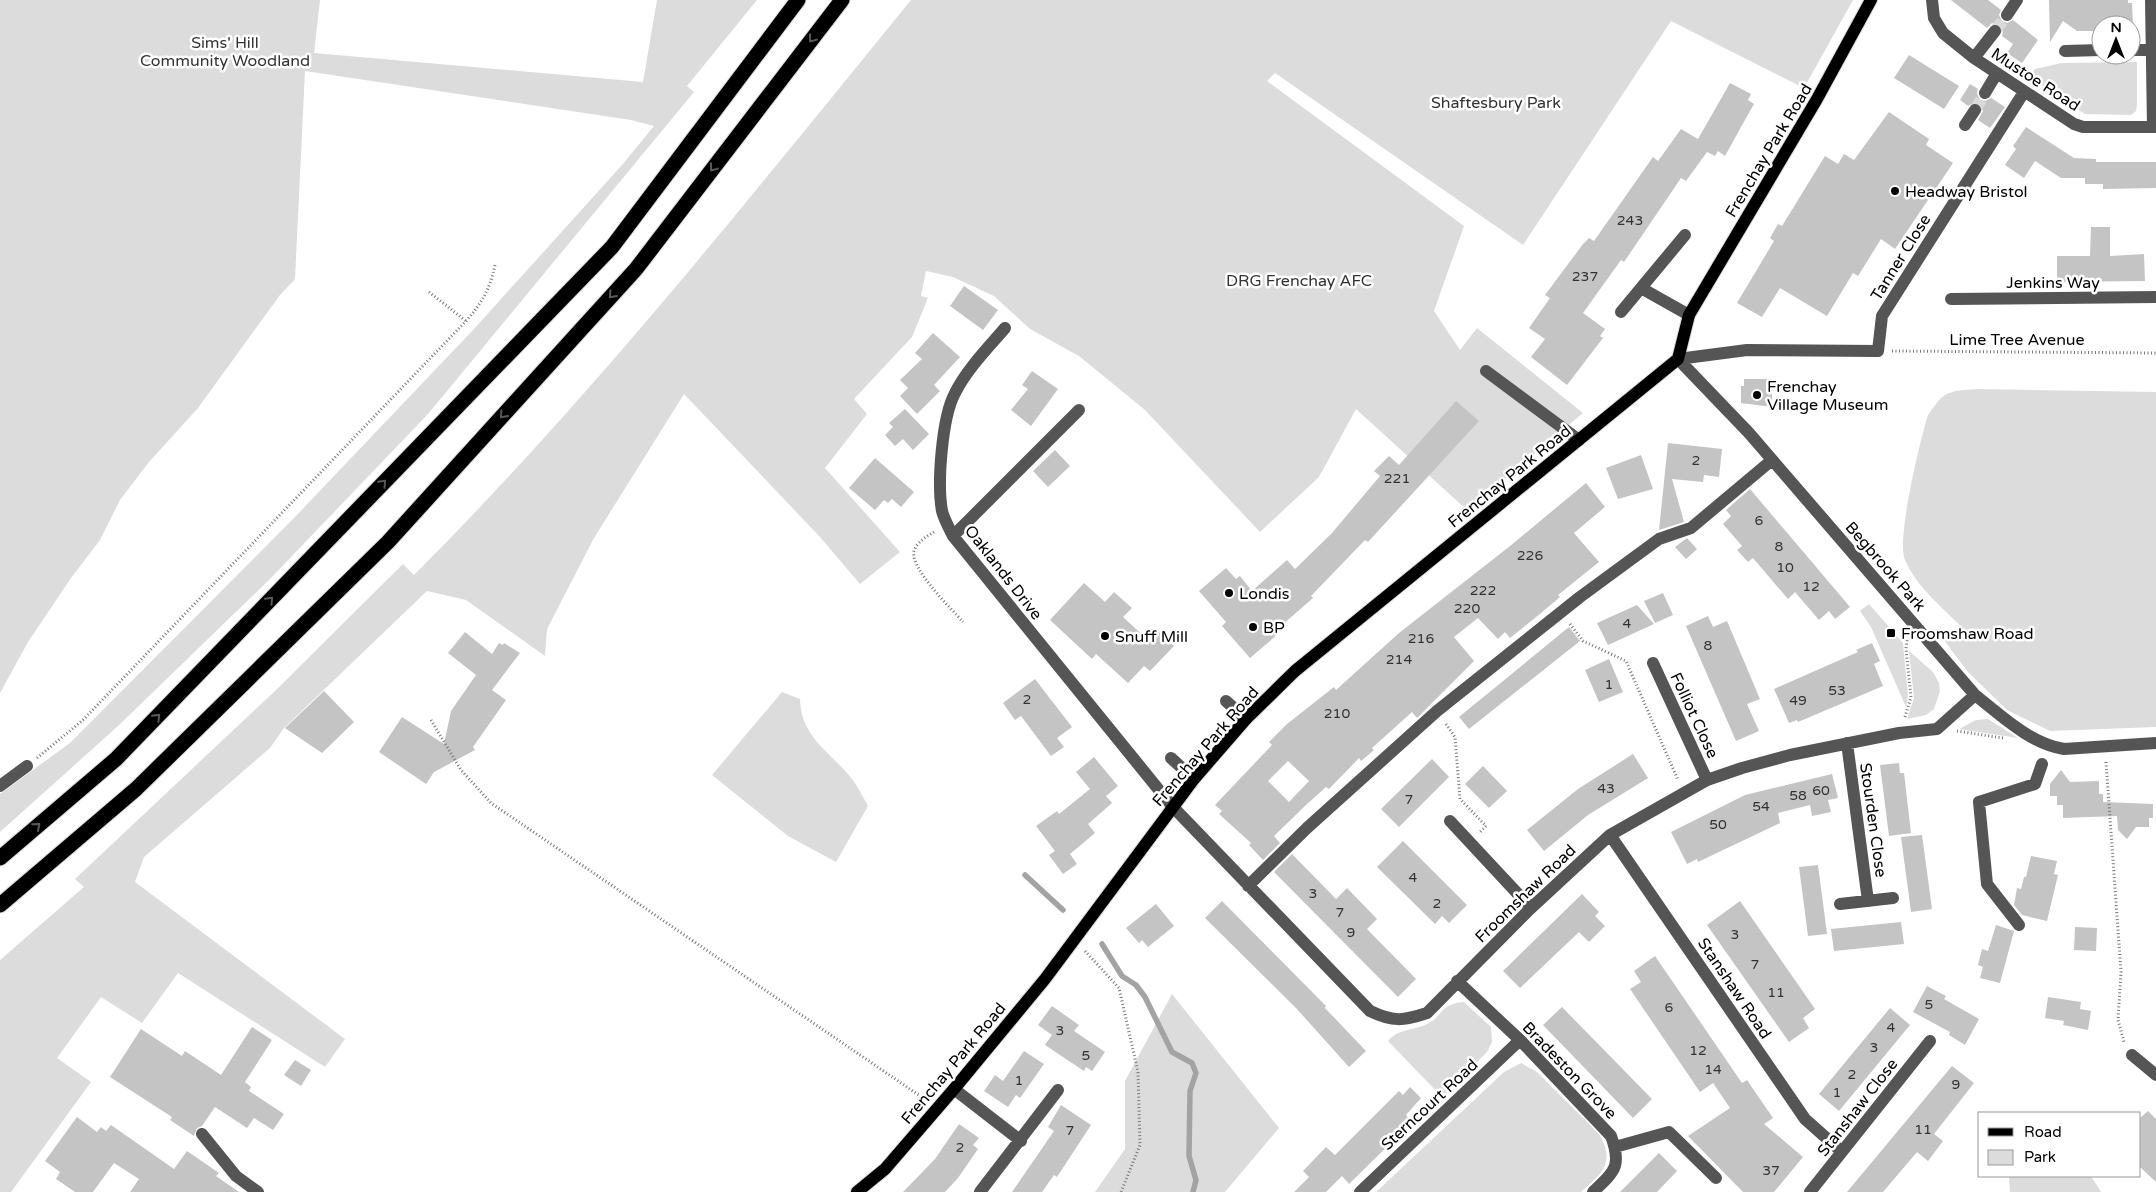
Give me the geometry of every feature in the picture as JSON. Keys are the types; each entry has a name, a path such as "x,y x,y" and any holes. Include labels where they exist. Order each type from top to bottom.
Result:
{"highway":[{"path":"0,858 116,759 612,247 798,0"},
{"path":"0,905 136,789 388,542 636,269 842,0"}],"main road":[{"name":"Frenchay Park Road","path":"857,1192 885,1169 954,1089 1074,940 1172,806 1246,719 1295,670 1678,359 1689,315 1817,99 1860,24 1871,0"}],"street":[{"name":"Mustoe Road","path":"1932,0 1934,18 1939,29 1974,58 2074,124 2083,127 2155,128"},
{"path":"2007,15 2017,0"},
{"path":"2151,0 2155,128"},
{"path":"1974,58 1995,31"},
{"path":"2065,51 2091,50"},
{"path":"2141,50 2152,50"},
{"path":"1985,93 1997,73"},
{"name":"Tanner Close","path":"1878,350 1882,316 2024,92"},
{"path":"1965,125 1975,110"},
{"path":"1621,312 1685,235"},
{"path":"1641,288 1689,315"},
{"name":"Jenkins Way","path":"1951,299 2156,297"},
{"name":"Oaklands Drive","path":"1005,328 981,356 955,393 942,451 940,492 942,513 950,530 1172,806"},
{"path":"1678,359 1747,350 1878,350"},
{"name":"Begbrook Park","path":"1678,359 1772,460 1975,695 2017,729 2045,744 2064,749 2156,743"},
{"path":"1486,371 1579,440"},
{"path":"950,530 1079,410"},
{"path":"1248,886 1307,828 1437,711 1561,612 1659,539 1691,528 1772,460"},
{"name":"Folliot Close","path":"1653,663 1707,780"},
{"path":"1937,729 1975,695"},
{"path":"1226,701 1246,719"},
{"name":"Froomshaw Road","path":"1172,806 1370,1011 1389,1020 1407,1019 1427,1013 1531,908 1610,835 1707,780 1790,755 1899,733 1937,729"},
{"name":"Stourden Close","path":"1847,743 1868,901"},
{"path":"1171,758 1194,779"},
{"path":"2020,925 1987,884 1980,802 2035,784 2042,764"},
{"path":"0,786 27,766"},
{"path":"1450,821 1531,908"},
{"name":"Stanshaw Road","path":"1610,835 1805,1119 1842,1152"},
{"name":"Stourden Close","path":"1840,904 1893,898"},
{"name":"Bradeston Grove","path":"1457,981 1520,1040 1611,1136 1615,1147"},
{"name":"Sterncourt Road","path":"1360,1192 1520,1040"},
{"name":"Stanshaw Close","path":"1810,1192 1930,1041"},
{"path":"2132,1055 2156,1075"},
{"path":"954,1089 1021,1140"},
{"path":"980,1192 1058,1090"},
{"path":"1593,1192 1612,1173 1618,1155 1615,1147 1669,1132 1716,1178"},
{"path":"202,1134 236,1176 258,1192"}],"path":[{"path":"27,766 82,720 466,321 483,301 490,287 495,265"},
{"path":"429,292 466,321"},
{"name":"Lime Tree Avenue","path":"1878,350 2156,353"},
{"path":"950,530 919,543 914,551 914,560 929,583 963,622"},
{"path":"1561,612 1583,641 1626,661 1684,793"},
{"path":"1899,733 1911,697 1906,648 1910,620"},
{"path":"1437,711 1455,737 1460,799 1486,826 1470,842"},
{"path":"431,720 461,770 491,803 938,1108"},
{"path":"1937,729 2006,738"},
{"path":"2105,746 2122,972 2118,1020 2124,1042 2132,1055"},
{"path":"1074,940 1119,988 1138,1072 1140,1145 1121,1192"}],"green space":[{"name":"Sims' Hill Community Woodland","path":"0,0 320,0 314,53 643,82 657,0 757,0 687,86 694,92 428,414 269,580 118,726 0,832 0,794 70,743 294,518 474,329 622,165 654,126 631,120 305,71 295,279 280,295 198,408 149,462 120,500 100,540 71,578 28,642 0,693"},
{"path":"911,0 1853,0 1804,88 1671,21 1523,245 1275,73 1267,81 1464,226 1434,311 1460,350 1477,328 1583,413 1467,510 1356,409 1319,477 1260,532 1145,410 1079,356 1030,329 994,296 953,277 926,271 921,296 928,298 912,337 854,399 867,414 825,468 900,552 860,584 820,537 684,394 594,538 547,629 545,656 466,600 427,591 284,728 270,748 144,857 135,882 345,1039 325,1067 178,973 142,1023 101,997 57,1058 91,1082 11,1192 0,1192 0,960 84,887 75,879 276,690 403,564 414,575 480,507 545,437 670,294"},
{"path":"2062,63 2137,65 2136,111 2131,115 2085,114 2029,77 2035,69"},
{"path":"1979,389 2156,392 2156,727 2050,731 2007,710 1968,672 1937,631 1966,631 1940,607 1910,570 1905,560 1903,549 1906,513 1919,448 1929,413 1940,399 1948,393"},
{"path":"1869,604 1903,643 1908,696 1906,707 1871,627 1860,611"},
{"path":"1909,651 1933,672 1939,683 1940,691 1934,709 1926,715 1907,719 1914,698"},
{"path":"782,692 800,699 805,724 811,734 852,779 868,806 836,862 788,836 712,775"},
{"path":"1988,719 2018,738 1959,729 1976,720"},
{"path":"1172,994 1279,1128 1225,1192 1095,1192 1125,1149 1125,1081"},
{"path":"1464,1002 1491,1027 1492,1042 1487,1052 1442,1097 1388,1041 1401,1032 1427,1024 1450,1005"},
{"path":"1521,1063 1537,1072 1599,1134 1604,1144 1606,1160 1604,1167 1595,1179 1581,1192 1376,1192 1504,1072"},
{"path":"2009,1177 2092,1177 2101,1192 2010,1192"}],"building":[{"path":"1951,0 1988,0 2001,10 1999,15 2002,21 2007,23 2013,20 2038,40 2022,63 2007,53 2013,44 2002,36 2003,32 2000,25 1992,23 1987,28"},
{"path":"2049,0 2128,0 2128,3 2132,3 2133,15 2091,15 2091,31 2077,31 2063,21 2050,42"},
{"path":"1909,55 1959,86 1944,109 1894,78"},
{"path":"1730,83 1751,94 1748,100 1754,104 1725,156 1718,151 1715,156 1707,152 1686,181 1681,178 1624,262 1621,260 1583,313 1605,329 1600,336 1603,338 1567,385 1531,357 1545,339 1529,328 1550,298 1545,295 1583,244 1589,238 1594,241 1653,157 1658,161 1681,129 1698,139"},
{"path":"1970,84 1978,89 1977,93 1980,100 1985,101 1991,98 2005,107 1990,128 1978,120 1983,111 1980,104 1975,102 1968,106 1960,100"},
{"path":"1889,112 1929,139 1926,145 1953,163 1895,249 1881,239 1858,276 1853,273 1827,316 1780,288 1762,317 1737,303 1774,241 1770,238 1778,224 1782,226 1825,156 1838,164 1844,154 1854,160"},
{"path":"2026,127 2074,158 2096,159 2096,162 2156,162 2156,188 2103,189 2103,184 2085,184 2085,178 2061,178 2035,161 2024,178 2005,165 2016,149 2013,146"},
{"path":"2091,227 2110,227 2110,256 2144,254 2145,281 2057,282 2057,256 2090,256"},
{"path":"964,286 998,310 983,330 950,306"},
{"path":"933,333 960,357 934,385 940,391 917,414 900,396 908,388 900,380 922,359 915,353"},
{"path":"1032,371 1058,389 1031,426 1011,410 1028,389 1022,385"},
{"name":"Frenchay Village Museum","path":"1744,379 1769,379 1769,387 1772,387 1772,407 1741,403 1741,386 1744,386"},
{"path":"1456,401 1479,421 1368,542 1365,540 1311,596 1313,598 1282,625 1285,628 1250,658 1222,626 1226,622 1199,591 1226,568 1236,579 1240,576 1252,591 1287,560 1295,569 1332,533 1380,476 1374,471 1389,456 1399,465"},
{"path":"905,409 929,434 913,450 903,439 895,446 885,435 893,427 889,423"},
{"path":"1668,443 1722,449 1719,477 1704,475 1703,482 1672,479 1684,522 1659,530"},
{"path":"1055,450 1070,466 1048,487 1033,471"},
{"path":"1641,455 1653,489 1618,499 1606,468"},
{"path":"875,458 914,492 901,507 892,499 888,503 884,500 875,510 849,488"},
{"path":"1586,483 1605,507 1574,533 1599,562 1558,595 1560,597 1510,638 1505,632 1498,639 1478,618 1454,637 1474,661 1417,718 1412,712 1372,748 1374,750 1361,761 1359,758 1329,789 1326,787 1306,805 1274,836 1280,843 1263,860 1249,845 1251,843 1219,814 1222,811 1215,805 1272,745 1269,742 1287,724 1334,687 1336,690 1399,633 1510,546","holes":["1288,761 1309,781 1289,802 1268,781"]},
{"path":"1750,489 1850,607 1835,619 1829,611 1819,620 1795,592 1788,599 1753,558 1748,562 1737,550 1742,546 1723,524 1731,516 1726,510"},
{"path":"1687,538 1697,549 1686,559 1675,547"},
{"name":"Snuff Mill","path":"1084,583 1105,602 1114,592 1132,608 1123,617 1149,641 1158,631 1174,646 1150,671 1144,666 1128,683 1096,654 1092,659 1050,620"},
{"path":"1663,593 1673,615 1655,623 1644,601"},
{"path":"1637,605 1654,624 1608,645 1597,623"},
{"path":"1708,616 1713,627 1727,621 1760,699 1747,704 1759,731 1736,741 1686,626"},
{"path":"1569,627 1580,641 1469,729 1459,717"},
{"path":"465,632 492,654 499,643 503,645 504,643 520,653 492,690 506,700 473,747 475,750 434,772 426,784 379,752 402,717 444,744 451,711 476,675 448,653"},
{"path":"1872,643 1880,661 1874,664 1883,686 1798,722 1797,720 1789,723 1774,689 1858,652 1856,650"},
{"path":"1609,659 1623,692 1599,702 1585,670"},
{"path":"1035,679 1072,727 1057,738 1064,747 1051,756 1021,716 1015,720 1003,703"},
{"path":"324,691 354,722 322,753 285,728"},
{"path":"1633,754 1648,778 1588,815 1544,851 1527,830 1578,789"},
{"path":"1094,757 1118,786 1106,796 1112,803 1088,824 1095,833 1070,854 1077,864 1063,874 1049,855 1055,851 1036,826 1057,811 1059,814 1090,789 1076,772"},
{"path":"1432,759 1449,777 1399,827 1381,809"},
{"path":"1899,763 1900,773 1904,773 1911,833 1889,836 1880,765"},
{"path":"1483,766 1507,791 1489,808 1465,784"},
{"path":"2061,770 2070,782 2099,781 2099,794 2103,794 2103,802 2153,804 2153,818 2149,818 2149,827 2136,827 2127,839 2118,830 2117,816 2063,818 2063,805 2057,805 2057,796 2050,796 2050,784"},
{"path":"1832,774 1838,798 1828,800 1831,812 1812,816 1810,805 1778,813 1780,823 1698,862 1697,859 1687,864 1671,832 1745,795"},
{"path":"1922,835 1932,909 1911,912 1901,837"},
{"path":"1403,841 1467,905 1449,923 1442,916 1435,924 1377,867"},
{"path":"1292,854 1336,899 1347,888 1377,919 1367,929 1416,979 1398,997 1274,872"},
{"path":"2031,856 2057,861 2054,874 2058,875 2047,921 2022,915 2014,905 2017,888 2021,889"},
{"path":"1818,865 1827,934 1808,936 1799,867"},
{"path":"1582,894 1599,912 1595,916 1605,926 1589,942 1579,932 1520,988 1503,971"},
{"path":"1222,901 1326,1006 1325,1008 1366,1051 1349,1067 1296,1008 1205,918"},
{"path":"1740,901 1815,1009 1803,1018 1809,1028 1789,1042 1707,925"},
{"path":"1156,904 1174,926 1148,947 1142,940 1139,943 1126,928"},
{"path":"1901,922 1904,944 1834,951 1831,929"},
{"path":"1996,925 2014,931 2000,983 1980,978 1983,967 1978,965 1982,949 1988,951"},
{"path":"2075,927 2097,928 2096,951 2074,950"},
{"path":"1655,956 1742,1083 1747,1080 1773,1118 1764,1124 1803,1157 1774,1192 1743,1192 1688,1136 1730,1108 1713,1083 1700,1092 1630,989 1641,982 1634,971"},
{"path":"1927,986 1946,996 1944,999 1979,1019 1965,1045 1949,1035 1950,1032 1913,1012"},
{"path":"2048,997 2081,1002 2080,1009 2091,1011 2088,1030 2063,1025 2064,1021 2045,1018"},
{"path":"1052,1006 1079,1025 1074,1031 1105,1052 1092,1071 1086,1067 1084,1071 1045,1045 1052,1035 1038,1025"},
{"path":"1562,1007 1652,1099 1633,1118 1543,1025"},
{"path":"1890,1008 1910,1025 1839,1111 1819,1094"},
{"path":"252,1027 272,1040 245,1082 251,1087 249,1091 284,1114 273,1130 254,1118 247,1128 215,1107 202,1126 197,1128 194,1136 170,1120 172,1117 110,1077 141,1029 182,1056 185,1051 221,1075"},
{"path":"1024,1051 1044,1064 1020,1098 1016,1095 1008,1107 984,1091 995,1075 1003,1081"},
{"path":"295,1060 311,1070 301,1086 284,1075"},
{"path":"1952,1066 1974,1083 1934,1134 1943,1141 1928,1161 1917,1152 1883,1192 1847,1192"},
{"path":"1410,1087 1421,1098 1406,1115 1412,1122 1349,1184 1342,1176 1326,1192 1294,1192 1309,1177 1303,1171 1326,1147 1335,1155 1399,1091 1403,1095"},
{"path":"1061,1105 1091,1125 1057,1177 1054,1175 1042,1192 1012,1192 1054,1131 1048,1127"},
{"path":"2148,1111 2156,1119 2156,1182 2141,1168 2141,1117"},
{"path":"77,1117 97,1132 101,1127 106,1131 111,1125 174,1169 187,1151 219,1173 216,1176 239,1192 130,1192 139,1179 114,1163 93,1192 75,1192 56,1179 60,1172 45,1161"},
{"path":"959,1124 979,1138 973,1145 978,1149 958,1178 945,1192 903,1192 935,1159"},
{"path":"1659,1153 1677,1171 1657,1192 1620,1192"}],"waterway":[{"path":"1025,875 1063,910"},
{"path":"1102,944 1122,976 1136,985 1145,997 1172,1052 1192,1063 1196,1073 1190,1091 1189,1156 1196,1180 1193,1192"}],"tunnel":[{"path":"1995,31 2007,15"},
{"path":"1975,110 1985,93"}],"place":[{"name":"Headway Bristol","path":"1895,191"},
{"name":"Frenchay Village Museum","path":"1757,395"},
{"name":"Londis","path":"1229,593"},
{"name":"BP","path":"1253,627"},
{"name":"Froomshaw Road","path":"1891,633"},
{"name":"Snuff Mill","path":"1105,636"}],"park label":[{"name":"Shaftesbury Park","path":"1496,102"},
{"name":"DRG Frenchay AFC","path":"1299,280"}]}
